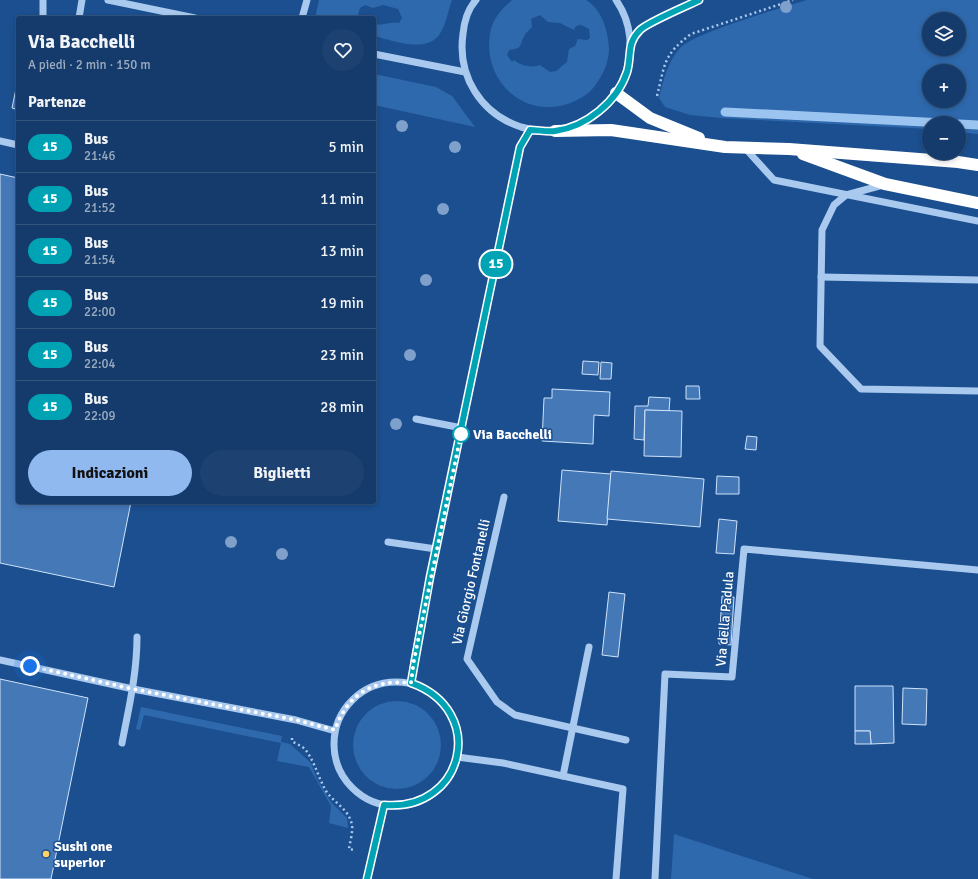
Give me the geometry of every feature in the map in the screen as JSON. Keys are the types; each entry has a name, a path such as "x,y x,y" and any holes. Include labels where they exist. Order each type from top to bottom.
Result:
{"highway":[{"path":"616,93 650,118 725,147"},
{"path":"555,131 611,130 725,147 789,149 958,162 978,165"},
{"path":"789,149 885,184 978,203"}],"street":[{"path":"43,0 43,16"},
{"path":"79,16 82,0"},
{"path":"108,0 186,16"},
{"path":"302,16 306,0"},
{"path":"476,0 464,24 461,48 465,72 474,92 489,110 508,123 530,130 555,131 578,124 600,111 616,93 627,73 630,58 630,43 624,17 616,0"},
{"path":"630,43 640,29 700,0"},
{"path":"376,54 465,72"},
{"path":"411,683 414,660 436,549 520,147 530,130"},
{"path":"0,141 16,145"},
{"path":"744,147 774,180 978,221"},
{"path":"885,184 846,195 834,205 822,230 820,346 861,389 978,391"},
{"path":"821,277 978,280"},
{"path":"416,419 462,428"},
{"name":"Via Giorgio Fontanelli","path":"504,497 467,659 497,702 515,715 626,740"},
{"path":"388,542 436,549"},
{"name":"Via della Padula","path":"655,879 664,674 732,677 744,549 978,570"},
{"path":"122,743 133,689 137,659 137,637"},
{"path":"563,776 589,647"},
{"path":"0,660 133,689 296,720 335,730"},
{"path":"386,682 411,683 439,698 452,715 458,736 457,757 449,777 435,793 426,799 406,806 384,805 367,799 359,794 343,777 334,754 335,730 345,708 363,691 374,685 386,682"},
{"path":"457,757 503,763 623,789 616,879"},
{"path":"367,879 384,805"}],"path":[{"path":"655,104 667,56 678,44 691,34 793,0"},
{"path":"293,738 292,741 303,747 312,758 317,773 326,791 336,803 347,812 352,826 349,849 372,854"}],"shaded area":[{"path":"319,0 452,0 445,23 439,35 433,41 417,45 376,36 376,24 399,23 402,18 398,9 383,5 373,8 365,5 360,8 359,16 315,16"},
{"path":"512,0 586,0 596,9 606,28 609,48 608,59 600,78 594,87 584,96 564,105 547,107 531,105 517,98 506,88 497,76 491,62 489,46 491,29 499,13","holes":["540,15 548,22 560,23 574,30 576,26 581,25 589,29 590,38 587,40 578,39 575,46 569,49 567,62 556,71 550,72 540,65 523,65 514,60 512,62 507,55 509,50 520,46 523,38 532,27 531,19"]},
{"path":"807,0 978,0 978,134 966,133 966,116 922,116 922,129 721,118 690,115 665,107 659,98 664,78 672,59 680,48 703,35 760,14"},
{"path":"376,74 436,87 452,96 475,127 376,105"},
{"path":"397,701 414,705 428,714 437,728 441,745 437,762 428,776 414,785 397,789 380,785 366,776 357,762 353,745 357,728 366,714 380,705"},
{"path":"141,707 282,736 281,742 290,744 311,763 317,779 331,802 347,818 348,828 329,823 331,806 309,767 277,761 281,743 144,715 140,730 136,729"},
{"path":"674,834 813,879 671,879"}],"building":[{"path":"16,89 16,109 12,108"},
{"path":"0,174 16,178 16,504 131,504 114,587 0,563"},
{"path":"583,361 599,362 598,375 582,374"},
{"path":"601,362 612,363 611,379 600,379"},
{"path":"686,386 699,386 700,399 686,399"},
{"path":"552,389 610,392 609,416 594,415 593,444 542,441 544,398 552,398"},
{"path":"649,397 670,398 669,411 645,410 644,440 634,439 635,406 648,406"},
{"path":"645,410 682,411 681,457 644,456"},
{"path":"747,436 757,437 756,450 745,449"},
{"path":"562,470 611,474 607,525 558,521"},
{"path":"611,471 704,479 700,527 607,519"},
{"path":"717,476 739,477 739,494 716,494"},
{"path":"719,519 737,521 734,554 716,553"},
{"path":"609,592 625,594 618,657 602,655"},
{"path":"722,596 734,597 731,645 719,644"},
{"path":"0,679 88,698 51,879 0,879"},
{"path":"855,686 893,686 894,743 871,744 870,731 855,731"},
{"path":"903,688 927,689 926,725 902,724"},
{"path":"855,731 870,731 871,744 855,744"}],"waterway":[{"path":"725,112 922,122"},
{"path":"966,124 978,125"}],"bus line":[{"name":"15","path":"367,879 384,805 406,806 426,799 435,793 449,777 457,757 458,736 452,715 439,698 411,683 430,577 461,436 520,147 530,130 555,131 578,124 600,111 616,93 627,73 630,58 630,43 640,29 699,0"}],"place":[{"name":"Via Bacchelli","path":"461,434"},
{"name":"Sushi one superior","path":"46,854"}],"route":[{"path":"30,666 133,689 296,720 335,730 345,708 363,691 374,685 386,682 411,683 414,660 436,549 461,434"}]}
